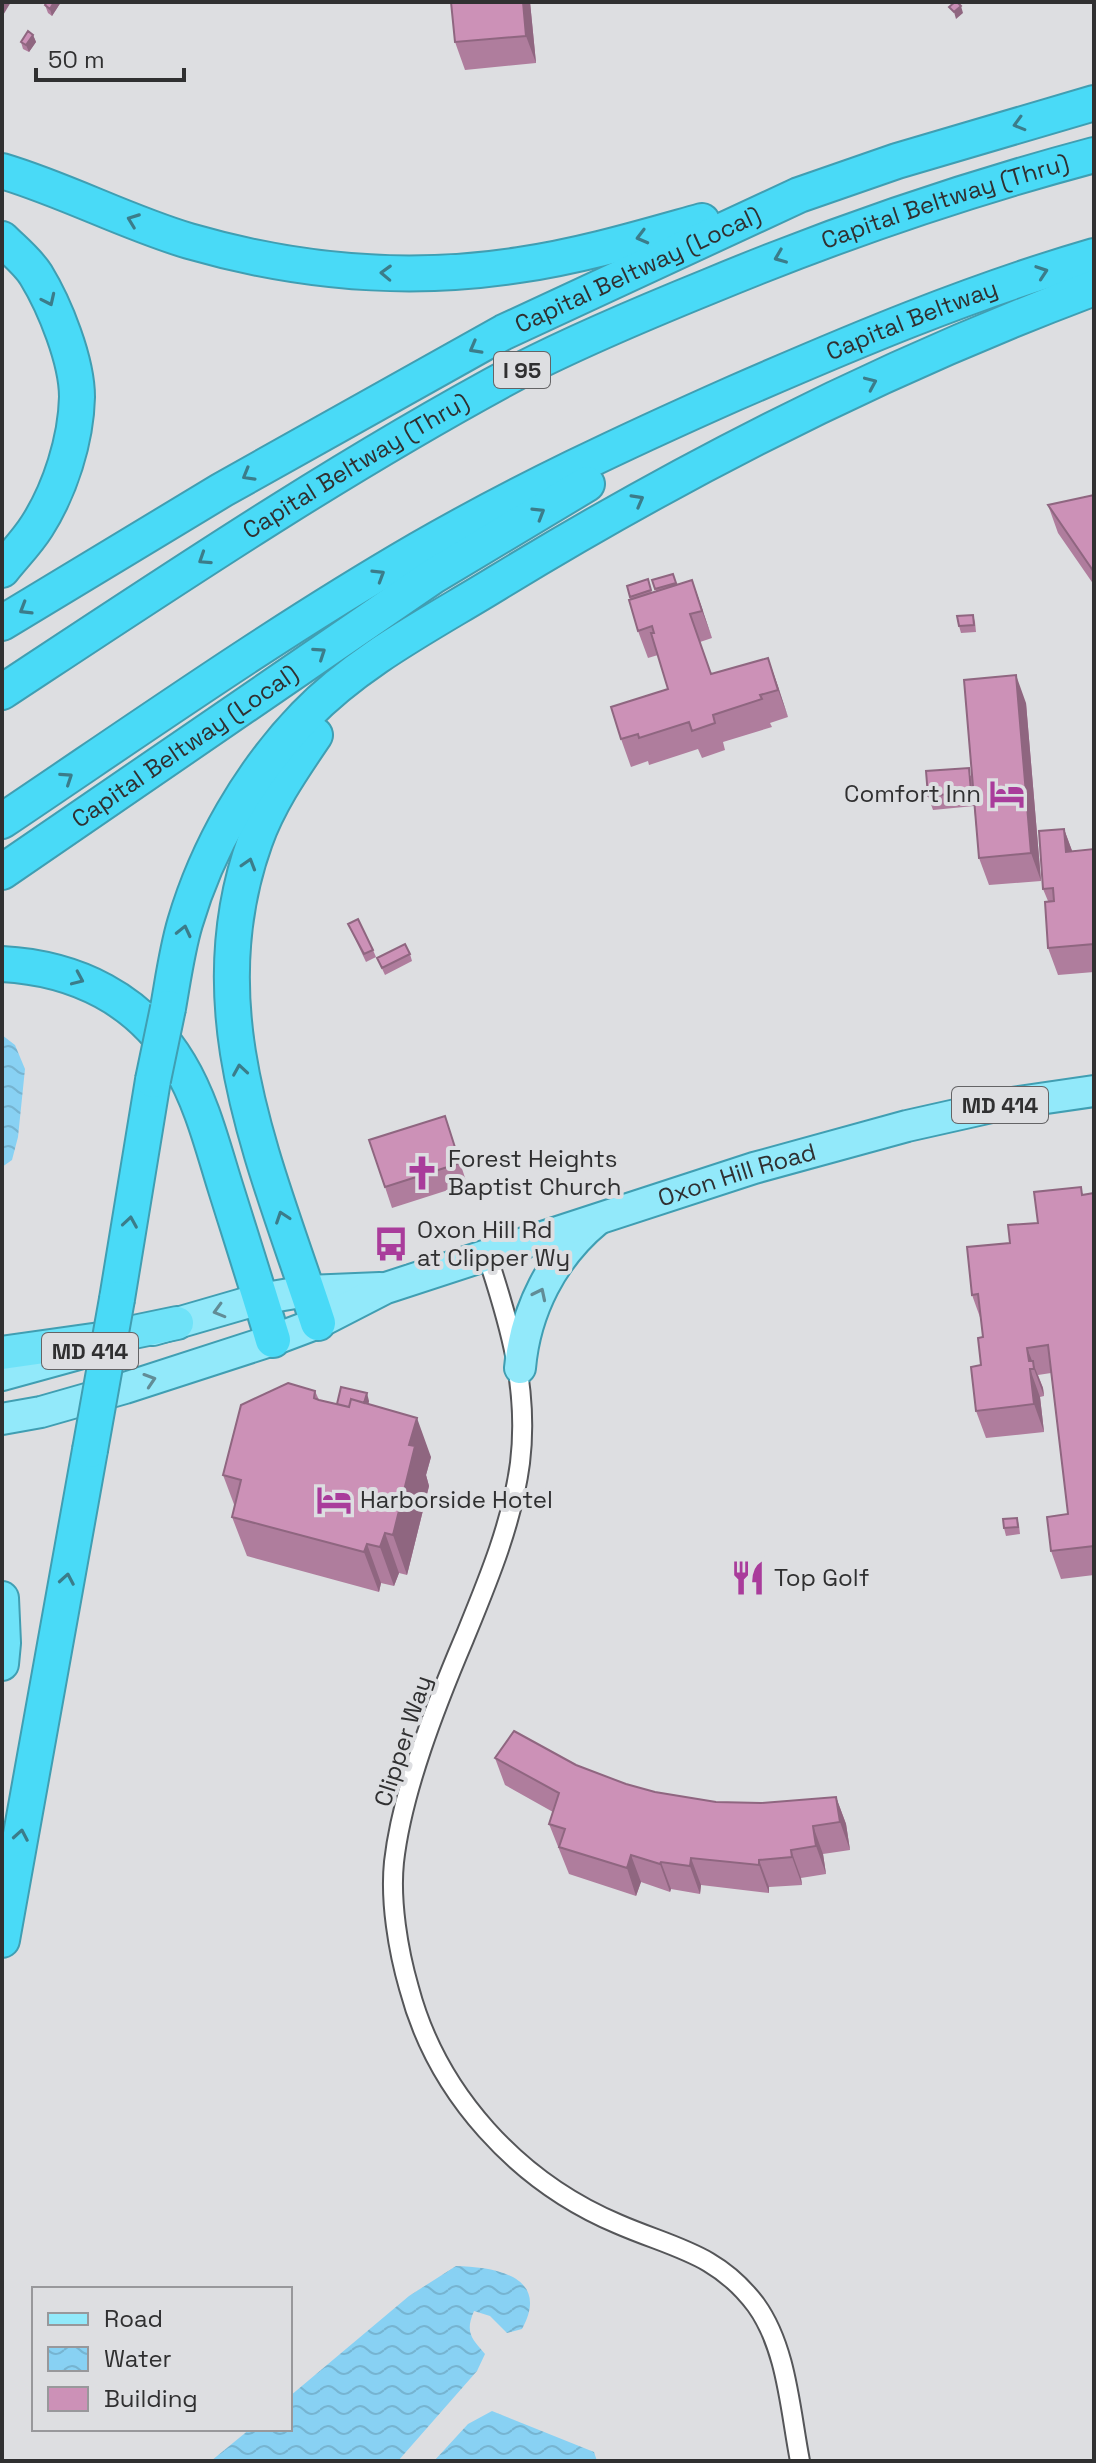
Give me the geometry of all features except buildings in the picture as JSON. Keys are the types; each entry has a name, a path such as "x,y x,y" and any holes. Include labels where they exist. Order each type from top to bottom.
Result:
{"highway":[{"name":"Capital Beltway (Local)","path":"2,623 222,490 504,332 799,195 897,161 1094,103"},
{"name":"Capital Beltway (Thru)","path":"2,692 322,484 522,370 655,308 798,250 914,208 1094,155"},
{"path":"2,171 189,241 269,260 331,270 389,273 437,273 546,260 799,195"},
{"path":"2,239 34,272 51,304 68,347 77,394 73,432 61,476 37,526 2,570"},
{"name":"Capital Beltway","path":"734,394 837,348 947,305 1094,256"},
{"path":"2,1940 117,1299 153,1080 184,925 200,880 225,826 261,771 304,717 352,674 594,524 715,457 933,355 1094,288"},
{"name":"Capital Beltway (Local)","path":"2,872 432,577 600,476 687,429 734,394"},
{"path":"2,821 294,627 418,550 592,458 734,394"},
{"path":"318,1323 254,1135 242,1086 230,989 240,892 256,839 283,782 317,732 361,686 447,613"},
{"path":"2,964 28,965 68,974 104,991 139,1015 179,1063 206,1127 273,1340"},
{"path":"2,1353 100,1339 177,1323"},
{"path":"2,1598 2,1664"}],"main road":[{"name":"Oxon Hill Road","path":"2,1419 41,1412 125,1388 273,1340 318,1323 386,1288 601,1216 851,1140 1005,1104 1094,1091"},
{"path":"520,1368 529,1320 539,1295 572,1245 601,1216"},
{"name":"Oxon Hill Road","path":"2,1375 260,1299 307,1291 386,1288"}],"street":[{"name":"Clipper Way","path":"487,1255 520,1368 520,1465 490,1575 419,1760 401,1822 394,1865 396,1924 409,1991 422,2028 461,2100 510,2155 543,2183 587,2211 706,2258 731,2276 768,2325 780,2361 800,2461"}],"water":[{"path":"2,1035 15,1045 25,1069 18,1137 12,1160 2,1167"},
{"path":"456,2266 487,2269 502,2272 524,2286 529,2297 529,2311 522,2329 507,2333 490,2316 474,2311 471,2334 485,2354 477,2371 398,2461 211,2461 248,2431 292,2431 292,2394 409,2296"},
{"path":"492,2411 594,2452 597,2461 434,2461 468,2424"}],"place":[{"name":"Comfort Inn","path":"1007,794"},
{"name":"Forest Heights Baptist Church","path":"422,1173"},
{"name":"Oxon Hill Rd at Clipper Wy","path":"391,1244"},
{"name":"Harborside Hotel","path":"334,1500"},
{"name":"Top Golf","path":"748,1578"}]}
